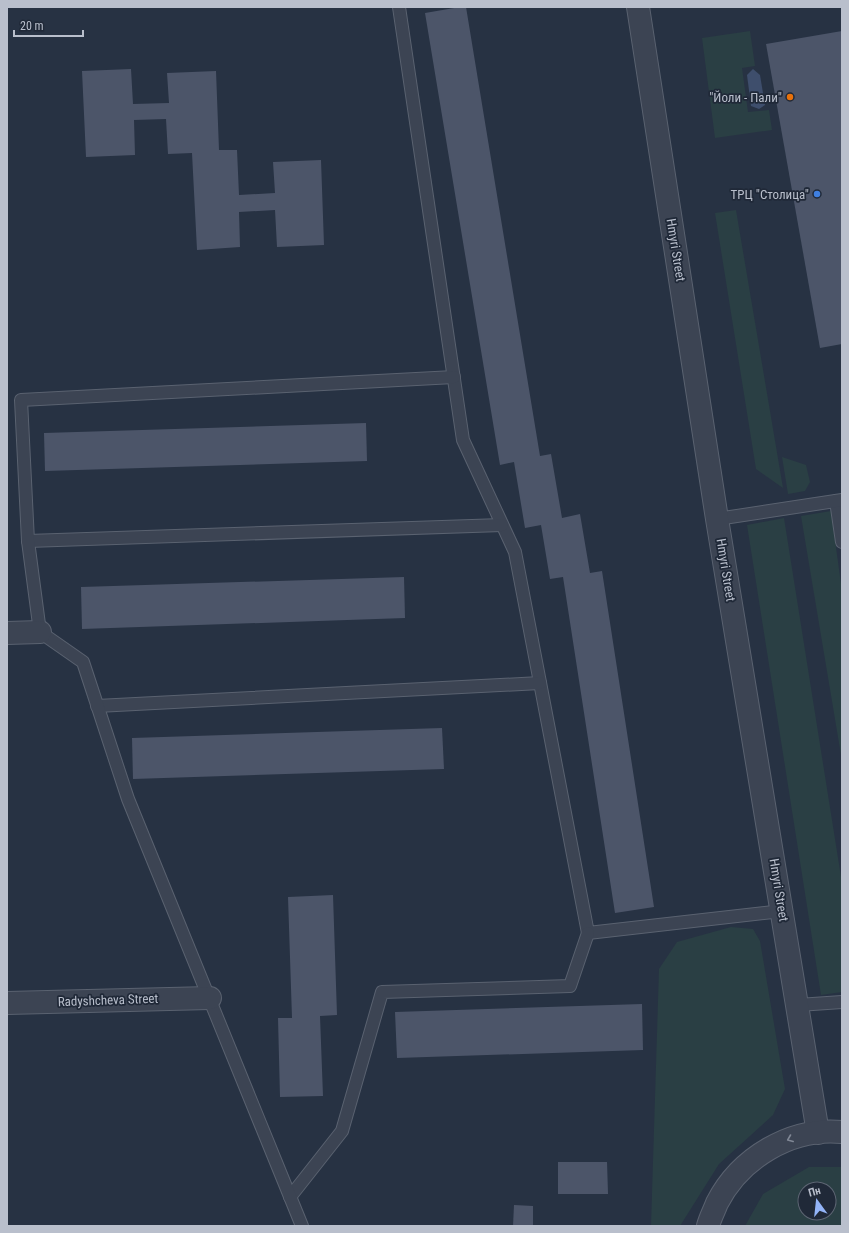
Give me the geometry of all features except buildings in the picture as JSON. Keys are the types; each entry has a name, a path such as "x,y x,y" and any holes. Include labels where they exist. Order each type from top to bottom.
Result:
{"street":[{"name":"Hmyri Street","path":"638,7 717,519 818,1133"},
{"path":"7,633 40,632"},
{"name":"Radyshcheva Street","path":"7,1003 210,998"},
{"path":"708,1226 709,1219 724,1190 745,1166 771,1147 800,1135 831,1131 842,1132"}],"lane":[{"path":"290,1197 342,1131 382,992 570,986 588,933 515,552 463,440 399,7"},
{"path":"302,1226 128,799 83,662 40,632 28,541 21,400 454,377"},
{"path":"717,519 839,501 842,542"},
{"path":"28,541 502,525"},
{"path":"97,706 540,683"},
{"path":"588,933 782,911"},
{"path":"798,1005 842,1002"}],"green space":[{"path":"750,31 755,66 742,68 748,112 769,110 772,130 715,138 702,38"},
{"path":"736,210 783,488 756,469 715,213"},
{"path":"782,457 806,465 810,482 805,491 788,494"},
{"path":"831,511 842,591 842,761 801,516"},
{"path":"784,518 842,883 842,992 821,995 747,525"},
{"path":"731,927 753,929 760,941 785,1089 773,1115 719,1164 680,1226 651,1226 659,969 677,942"},
{"path":"809,1167 842,1167 842,1226 745,1226 763,1194"}],"water":[{"path":"753,69 760,75 765,105 759,109 751,106 747,75"}],"place":[{"name":"\"Йоли - Пали\"","path":"790,97"},
{"name":"ТРЦ \"Столица\"","path":"817,194"}]}
